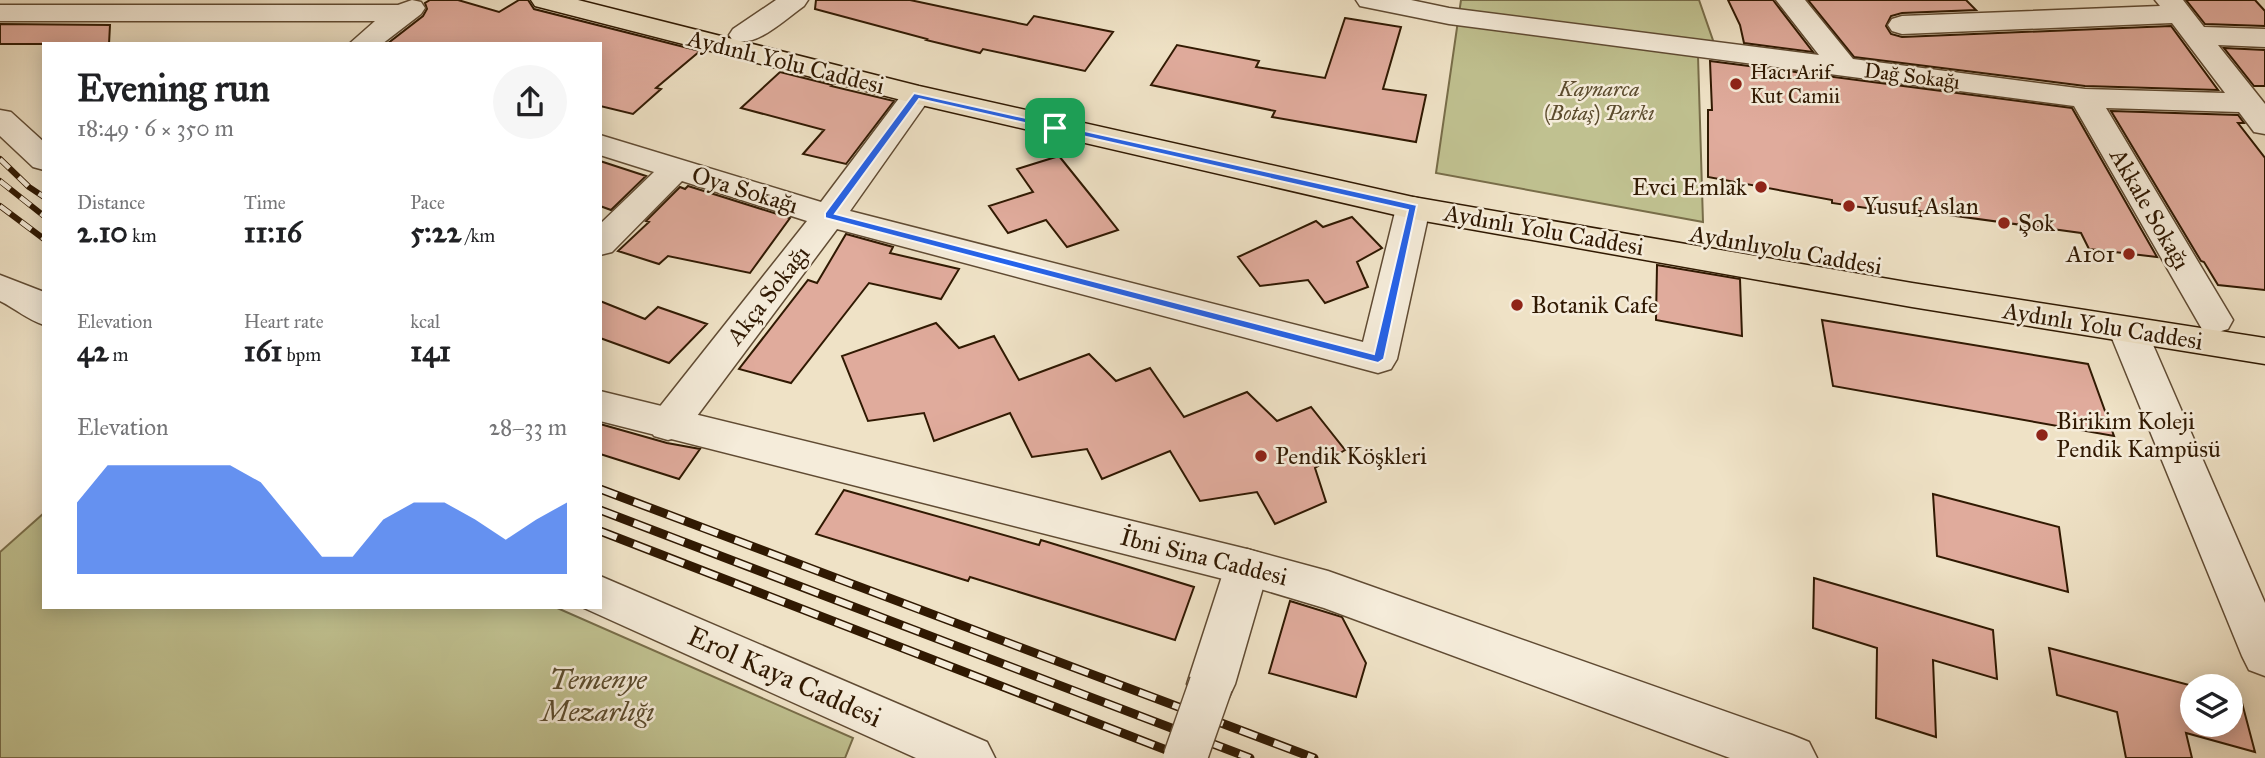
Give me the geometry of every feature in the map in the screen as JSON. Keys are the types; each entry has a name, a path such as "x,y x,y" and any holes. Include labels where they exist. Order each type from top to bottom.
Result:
{"main road":[{"name":"Aydınlı Yolu Caddesi","path":"545,0 917,95 1413,208 2128,331 2265,351"},
{"name":"Aydınlıyolu Caddesi","path":"613,0 743,35 1134,128 1417,188 2215,320 2265,326"}],"street":[{"path":"743,35 794,0"},
{"name":"Dağ Sokağı","path":"1370,0 1449,16 1950,79 2085,99 2257,114"},
{"path":"1790,0 1844,67"},
{"path":"0,13 413,7"},
{"path":"366,42 413,7"},
{"path":"1950,79 1895,16 2183,16 2265,38"},
{"path":"2183,16 2257,114"},
{"name":"Akça Sokağı","path":"668,425 829,216 917,95"},
{"name":"Akkale Sokağı","path":"2085,99 2215,320"},
{"path":"0,119 42,158"},
{"name":"Oya Sokağı","path":"602,146 829,216 1378,359 1413,208"},
{"path":"602,242 676,169"},
{"path":"0,287 31,301 42,310"},
{"path":"0,310 42,322"},
{"path":"2128,331 2265,656"},
{"name":"İbni Sina Caddesi","path":"602,407 1247,567 1328,590 1792,758"},
{"path":"1185,758 1247,567"},
{"name":"Erol Kaya Caddesi","path":"602,596 970,758"}],"green space":[{"name":"Kaynarca (Botaş) Parkı","path":"1461,0 1699,0 1716,49 1698,56 1703,222 1436,173"},
{"name":"Temenye Mezarlığı","path":"42,515 42,609 560,609 853,738 845,758 0,758 0,552"}],"building":[{"path":"430,0 458,0 499,12 519,0 528,0 534,9 700,51 656,88 661,89 633,114 602,106 602,42 390,42 423,16 427,9 425,3"},
{"path":"816,0 910,0 1027,25 1034,16 1113,32 1085,71 983,49 980,53 926,40 815,9"},
{"path":"1728,0 1773,0 1813,52 1744,43 1740,25"},
{"path":"1808,0 1966,0 1976,10 1902,13 1891,16 1886,26 1891,34 1902,37 2171,26 2218,90 2085,86 1854,57"},
{"path":"2186,0 2255,0 2265,11 2265,26 2205,24"},
{"path":"1345,18 1401,27 1383,89 1426,95 1416,142 1272,117 1275,111 1151,85 1177,45 1259,61 1256,67 1325,78"},
{"path":"0,24 110,25 109,42 0,44"},
{"path":"2224,48 2265,50 2265,86 2254,86"},
{"path":"1710,61 2072,108 2157,257 2089,249 2081,233 1919,211 1921,216 1832,203 1832,200 1708,177 1708,110 1712,110"},
{"path":"780,72 894,101 846,164 803,154 824,130 741,108"},
{"path":"2111,111 2238,115 2244,123 2238,123 2265,158 2265,290 2218,285"},
{"path":"1059,156 1118,230 1067,247 1046,220 1008,233 989,206 1033,192 1017,169"},
{"path":"602,162 646,176 611,210 602,207"},
{"path":"688,186 790,218 750,273 668,256 659,264 618,251 680,187 685,189"},
{"path":"1352,217 1382,248 1357,262 1368,287 1325,303 1308,280 1260,286 1238,257 1316,221 1323,227"},
{"path":"846,234 893,247 890,253 959,269 941,299 869,283 791,383 739,369 808,280 817,283"},
{"path":"1657,265 1740,279 1742,336 1656,320"},
{"path":"602,302 645,319 658,307 707,324 669,363 602,339"},
{"path":"1822,320 2088,364 2114,436 1833,386"},
{"path":"936,323 959,348 994,336 1019,380 1089,354 1116,381 1150,368 1184,417 1247,392 1277,421 1311,407 1345,450 1315,468 1326,502 1275,524 1257,492 1200,501 1170,451 1102,479 1087,449 1032,457 1010,413 934,441 924,413 868,421 842,356"},
{"path":"602,425 667,443 700,449 679,479 602,455"},
{"path":"844,490 1039,545 1041,540 1194,587 1175,640 970,577 968,581 816,534"},
{"path":"1933,494 2059,527 2068,592 1937,556"},
{"path":"1814,578 1993,630 1997,679 1933,660 1936,737 1876,718 1877,648 1813,628"},
{"path":"1290,601 1342,617 1366,663 1356,697 1269,673"},
{"path":"2049,648 2180,683 2180,737 2187,737 2192,758 2126,758 2117,712 2057,695"},
{"path":"2243,707 2255,752 2201,737 2243,737"}],"railway":[{"path":"0,159 42,196"},
{"path":"0,181 42,214"},
{"path":"0,206 42,238"},
{"path":"602,490 1314,758"},
{"path":"602,511 1250,758"},
{"path":"602,532 1187,758"}],"place":[{"name":"Hacı Arif Kut Camii","path":"1736,84"},
{"name":"Evci Emlak","path":"1761,187"},
{"name":"Yusuf Aslan","path":"1849,206"},
{"name":"Şok","path":"2004,223"},
{"name":"A101","path":"2129,254"},
{"name":"Botanik Cafe","path":"1517,305"},
{"name":"Birikim Koleji Pendik Kampüsü","path":"2042,435"},
{"name":"Pendik Köşkleri","path":"1261,456"}],"route":[{"path":"917,95 1055,128 1413,208 1378,359 829,216 917,95"}]}
